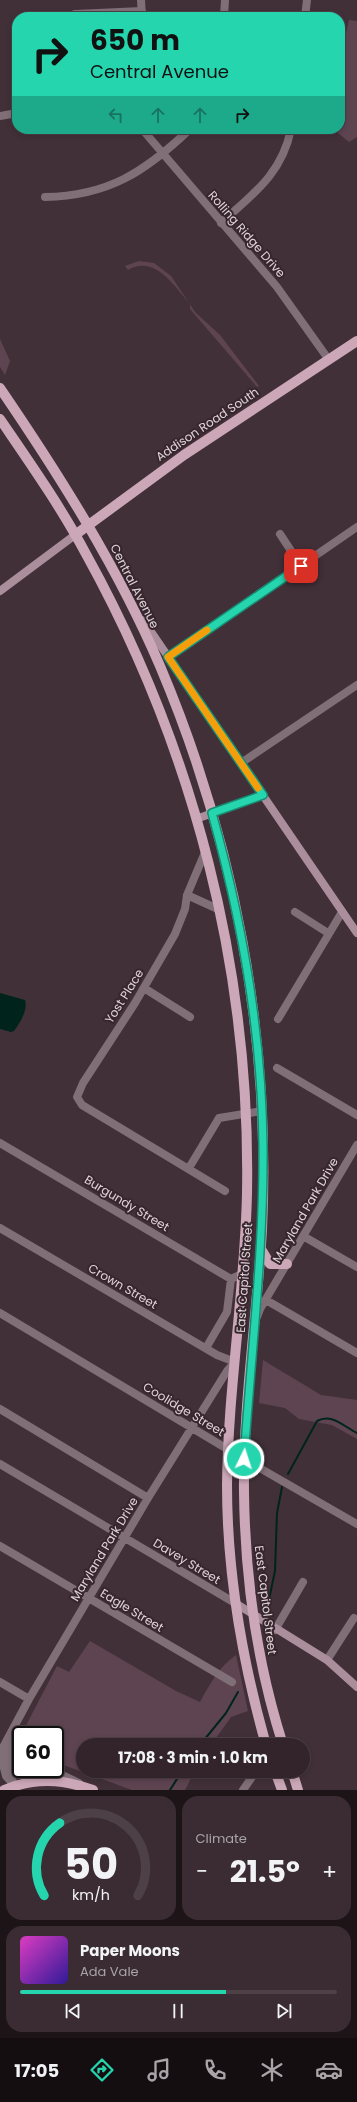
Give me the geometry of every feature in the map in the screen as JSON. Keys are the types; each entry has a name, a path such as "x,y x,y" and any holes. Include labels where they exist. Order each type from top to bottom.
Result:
{"main road":[{"name":"Addison Road South","path":"76,535 184,455 357,342"},
{"name":"Central Avenue","path":"0,388 88,526 127,598 158,662 179,714 212,813"},
{"path":"0,403 5,406 11,404"},
{"path":"0,419 76,535 108,595 144,669 171,738 196,819 263,795"},
{"path":"1,587 76,535"},
{"path":"127,598 357,933"},
{"name":"East Capitol Street","path":"212,813 242,935 258,1056 263,1145 260,1247 244,1459 246,1544 254,1616 264,1676 281,1738"},
{"name":"East Capitol Street","path":"196,819 206,850 220,910 236,1002 245,1112 247,1196 229,1449 228,1513 235,1603 252,1692 264,1738"},
{"path":"260,1247 266,1260 270,1264 287,1264"},
{"name":"Davey Street","path":"235,1603 275,1630 326,1660 357,1686"},
{"path":"278,1778 282,1790"},
{"path":"294,1778 298,1790"},
{"path":"4,1790 15,1788 29,1782 53,1780 67,1782 92,1790"}],"street":[{"path":"141,0 142,12"},
{"path":"224,12 225,0"},
{"path":"306,12 308,0"},
{"path":"0,116 12,114"},
{"name":"Rolling Ridge Drive","path":"146,134 277,287 329,360"},
{"path":"45,197 83,194 104,188 140,170 184,134"},
{"path":"221,223 271,176 286,148 290,134"},
{"path":"168,657 357,527"},
{"path":"280,534 301,566"},
{"path":"241,763 357,685"},
{"name":"Yost Place","path":"189,1168 82,1105 77,1097 83,1083 144,988 175,934 185,909 187,896 206,850"},
{"path":"187,896 220,910"},
{"path":"295,912 328,933"},
{"path":"278,1018 342,912"},
{"path":"144,988 190,1017"},
{"path":"277,1068 357,1114"},
{"path":"225,1191 189,1168 212,1126 219,1118 262,1110"},
{"name":"Burgundy Street","path":"0,1142 231,1279"},
{"name":"Maryland Park Drive","path":"253,1330 260,1309 357,1145"},
{"name":"Crown Street","path":"0,1228 217,1355 235,1362"},
{"path":"303,1236 357,1267"},
{"path":"206,1348 227,1312 231,1279 242,1274"},
{"path":"266,1300 357,1353"},
{"name":"Coolidge Street","path":"0,1313 192,1426 244,1459 357,1524"},
{"name":"Maryland Park Drive","path":"3,1752 29,1699 124,1537 192,1426 227,1371 235,1362"},
{"path":"0,1409 148,1498"},
{"name":"Davey Street","path":"0,1464 235,1603"},
{"name":"Eagle Street","path":"0,1546 232,1682"},
{"path":"275,1630 303,1582"},
{"path":"326,1660 354,1618"},
{"path":"0,1682 29,1699"},
{"path":"3,1752 6,1776 15,1788"},
{"path":"64,1776 92,1790"},
{"path":"243,1790 251,1778"}],"shaded area":[{"path":"349,20 357,21 357,137 349,142 339,134 345,134 345,37"},
{"path":"139,261 154,263 171,276 188,302 171,282 156,269 147,266 138,266 128,270 125,266"},
{"path":"190,304 195,312 220,335 259,386 257,387 190,309"},
{"path":"0,339 10,361 5,375 0,367"},
{"path":"0,993 25,1000 26,1004 23,1016 14,1031 11,1032 0,1029"},
{"path":"263,1360 321,1395 357,1400 357,1439 332,1425 299,1419 285,1408 259,1403"},
{"path":"90,1641 176,1691 200,1702 219,1671 236,1655 248,1711 231,1717 216,1738 76,1738 76,1770 64,1765 64,1726 26,1726 57,1666 69,1672"},
{"path":"99,1778 191,1778 185,1790 132,1790"}],"waterway":[{"path":"288,1474 317,1421 322,1419 333,1419 357,1433"},
{"path":"267,1609 275,1571 277,1513 282,1487"},
{"path":"206,1738 226,1713 238,1692"},
{"path":"170,1790 178,1778"}],"slow traffic":[{"path":"207,630 168,657 258,788"}],"route":[{"path":"244,1459 262,1230 263,1145 261,1097 253,1009 242,935 212,813 263,795 168,657 301,566"}]}
